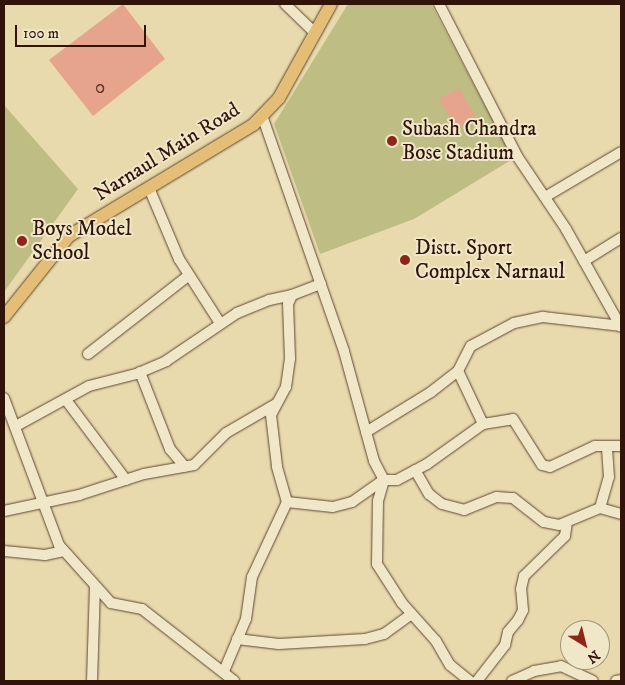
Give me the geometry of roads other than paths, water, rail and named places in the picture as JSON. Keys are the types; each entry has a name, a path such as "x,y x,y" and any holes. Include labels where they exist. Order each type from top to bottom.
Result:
{"main road":[{"name":"Narnaul Main Road","path":"4,317 68,236 253,125 279,98 331,4"}],"street":[{"path":"285,4 315,33"},
{"path":"439,4 518,156 584,261 621,327"},
{"path":"262,115 355,386 374,461 384,480 378,501 377,564 412,614 436,641 450,665 470,681"},
{"path":"545,197 621,152"},
{"path":"149,188 189,275 220,323"},
{"path":"584,261 621,238"},
{"path":"88,354 189,275"},
{"path":"16,426 89,386 140,372 166,361 220,323 269,300 292,296 321,284"},
{"path":"224,671 246,619 252,577 287,502 277,466 271,415 286,387 290,358 288,304 292,296"},
{"path":"366,432 431,392 458,371 471,346 514,323 543,317 621,327"},
{"path":"458,371 483,424"},
{"path":"140,372 170,449 185,467"},
{"path":"4,398 16,426 41,502 64,551 111,603 142,609 224,671 234,681"},
{"path":"66,400 126,480"},
{"path":"4,511 79,495 126,480 194,465 226,434 276,404"},
{"path":"287,502 333,507 352,502 384,480 397,480 415,470 483,424 513,419 542,465 550,467 595,446 607,448 621,446"},
{"path":"600,508 609,477 607,448"},
{"path":"415,470 429,494 442,504 464,510 497,497 513,498 544,522 559,525 600,508 621,514"},
{"path":"477,681 505,645 508,632 518,620 523,610 521,589 524,576 565,536 567,522"},
{"path":"4,551 45,555 64,551"},
{"path":"92,681 95,587"},
{"path":"237,639 279,644 365,639 384,634 412,614"},
{"path":"512,681 534,671 561,666 593,681"},
{"path":"616,681 621,680"}],"place":[{"name":"Subash Chandra Bose Stadium","path":"392,141"},
{"name":"Boys Model School","path":"22,241"},
{"name":"Distt. Sport Complex Narnaul","path":"405,260"}]}
